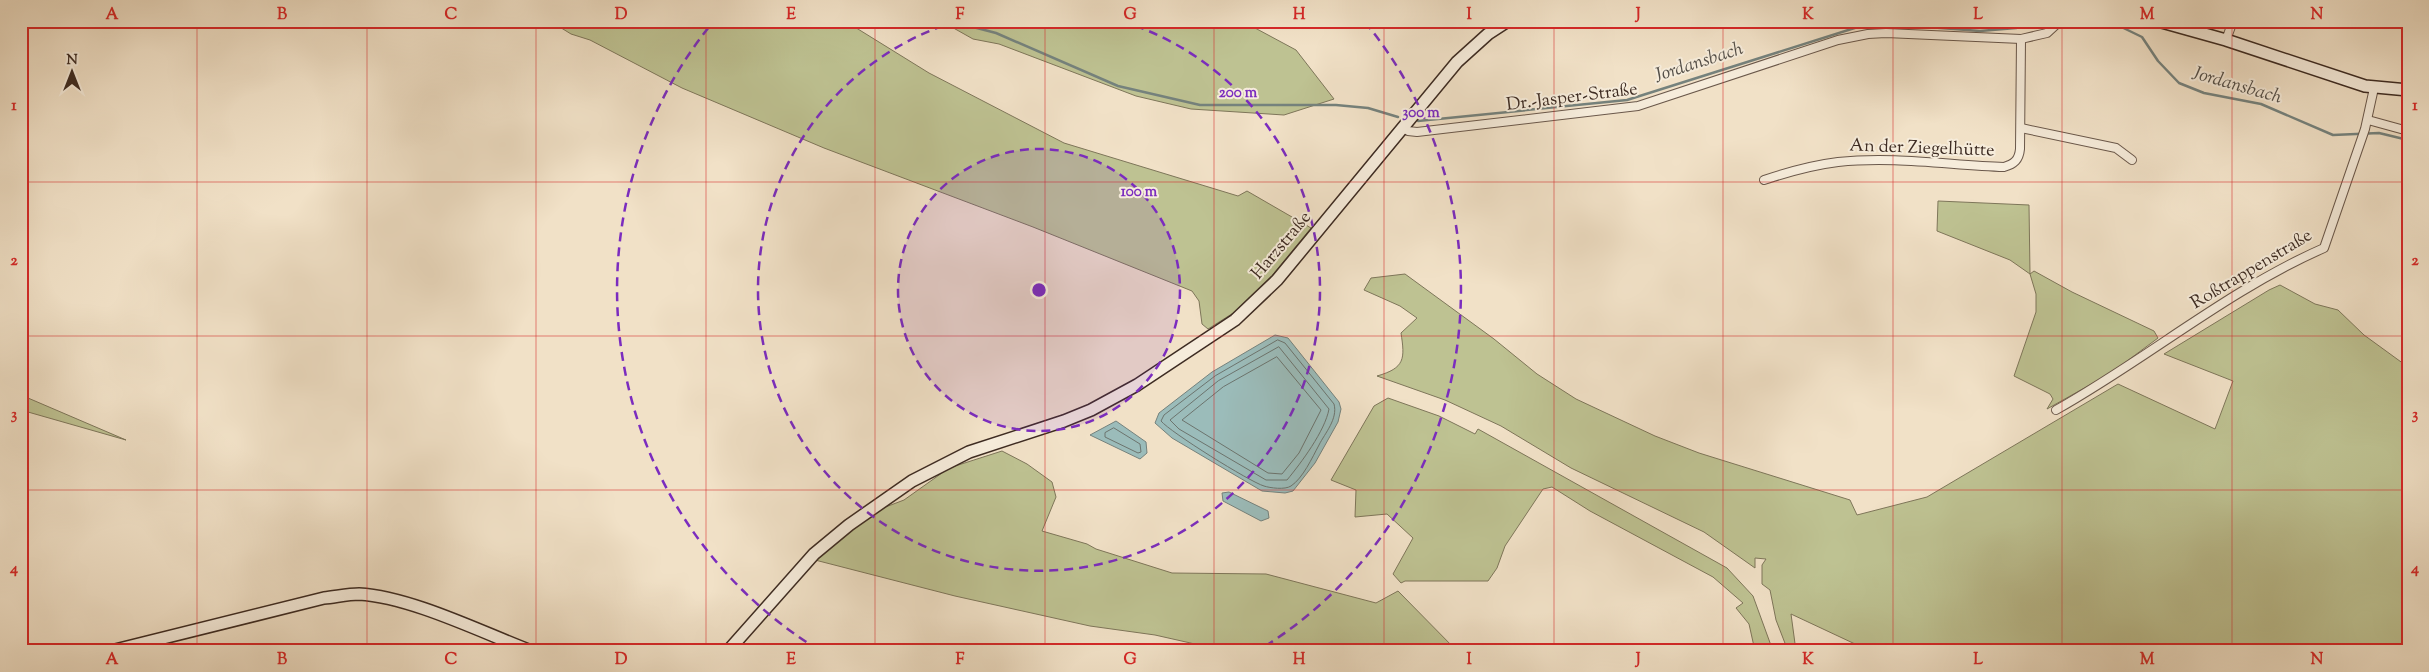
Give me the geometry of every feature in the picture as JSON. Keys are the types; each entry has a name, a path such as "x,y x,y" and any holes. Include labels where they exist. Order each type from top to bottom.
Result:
{"street":[{"name":"Harzstraße","path":"728,651 808,560 831,539 868,511 943,463 969,452 1078,416 1112,399 1235,320 1277,280 1457,62 1488,34 1508,21"},
{"path":"2158,21 2226,40 2374,88 2408,90"},
{"path":"2226,40 2232,21"},
{"name":"Dr.-Jasper-Straße","path":"1402,127 1408,131 1417,132 1638,106 1838,40 1868,34 2021,39 2048,34 2059,23"},
{"name":"An der Ziegelhütte","path":"1764,180 1816,165 1852,161 1896,161 2004,167 2012,165 2019,156 2021,39"},
{"name":"Roßtrappenstraße","path":"2056,410 2100,386 2242,291 2324,248 2368,120 2374,88"},
{"path":"2368,120 2408,131"},
{"path":"2020,128 2116,148 2132,160"},
{"path":"111,651 324,598 358,594 390,599 418,608 531,651"}],"green space":[{"path":"550,21 845,21 929,73 1064,143 1238,196 1247,191 1311,228 1261,289 1238,310 1208,329 1202,324 1199,301 1192,291 1033,227 824,148 682,88 590,40 571,34"},
{"path":"941,21 1242,21 1296,50 1334,99 1284,115 1191,109 1136,96 999,44 973,39"},
{"path":"1938,201 2029,205 2030,274 2010,260 1937,231"},
{"path":"2034,271 2072,292 2154,331 2158,338 2111,373 2047,409 2053,399 2050,394 2014,376 2036,312 2036,294 2030,274"},
{"path":"1405,274 1494,339 1537,374 1576,399 1655,436 1699,453 1850,500 1857,515 1927,497 2118,384 2215,429 2233,381 2164,354 2280,285 2315,304 2338,310 2364,335 2408,367 2408,651 1870,651 1791,614 1796,651 1788,651 1776,620 1770,590 1762,584 1762,565 1766,559 1755,558 1755,568 1704,532 1571,468 1501,426 1445,400 1377,376 1398,366 1403,356 1401,333 1417,318 1400,306 1364,290 1371,278"},
{"path":"21,395 126,440 21,409"},
{"path":"1388,398 1439,416 1475,434 1478,429 1727,568 1753,596 1773,651 1755,651 1749,624 1736,608 1743,603 1713,577 1590,511 1552,487 1543,489 1505,546 1497,568 1488,581 1405,581 1401,583 1393,574 1413,538 1387,514 1355,517 1356,490 1331,480 1374,406"},
{"path":"1002,451 1027,464 1052,482 1056,497 1042,531 1172,573 1266,574 1376,603 1398,591 1457,651 1226,651 1155,635 1090,626 955,596 815,560 852,529 883,508 904,500 949,468"}],"water":[{"path":"1275,335 1288,338 1339,402 1341,409 1338,422 1315,463 1293,491 1285,493 1262,491 1172,438 1155,423 1159,413 1212,372"},
{"path":"1116,421 1146,442 1147,453 1140,459 1090,435"},
{"path":"1229,492 1268,511 1269,518 1261,521 1223,501 1222,493"}],"waterway":[{"name":"Jordansbach","path":"950,21 996,33 1118,86 1200,105 1336,105 1368,108 1398,117"},
{"name":"Jordansbach","path":"1418,121 1627,100 1861,26 1901,25 1980,31 2016,28 2045,21"},
{"name":"Jordansbach","path":"2109,21 2142,37 2158,61 2179,83 2204,93 2261,104 2333,135 2379,133 2408,140"}]}
